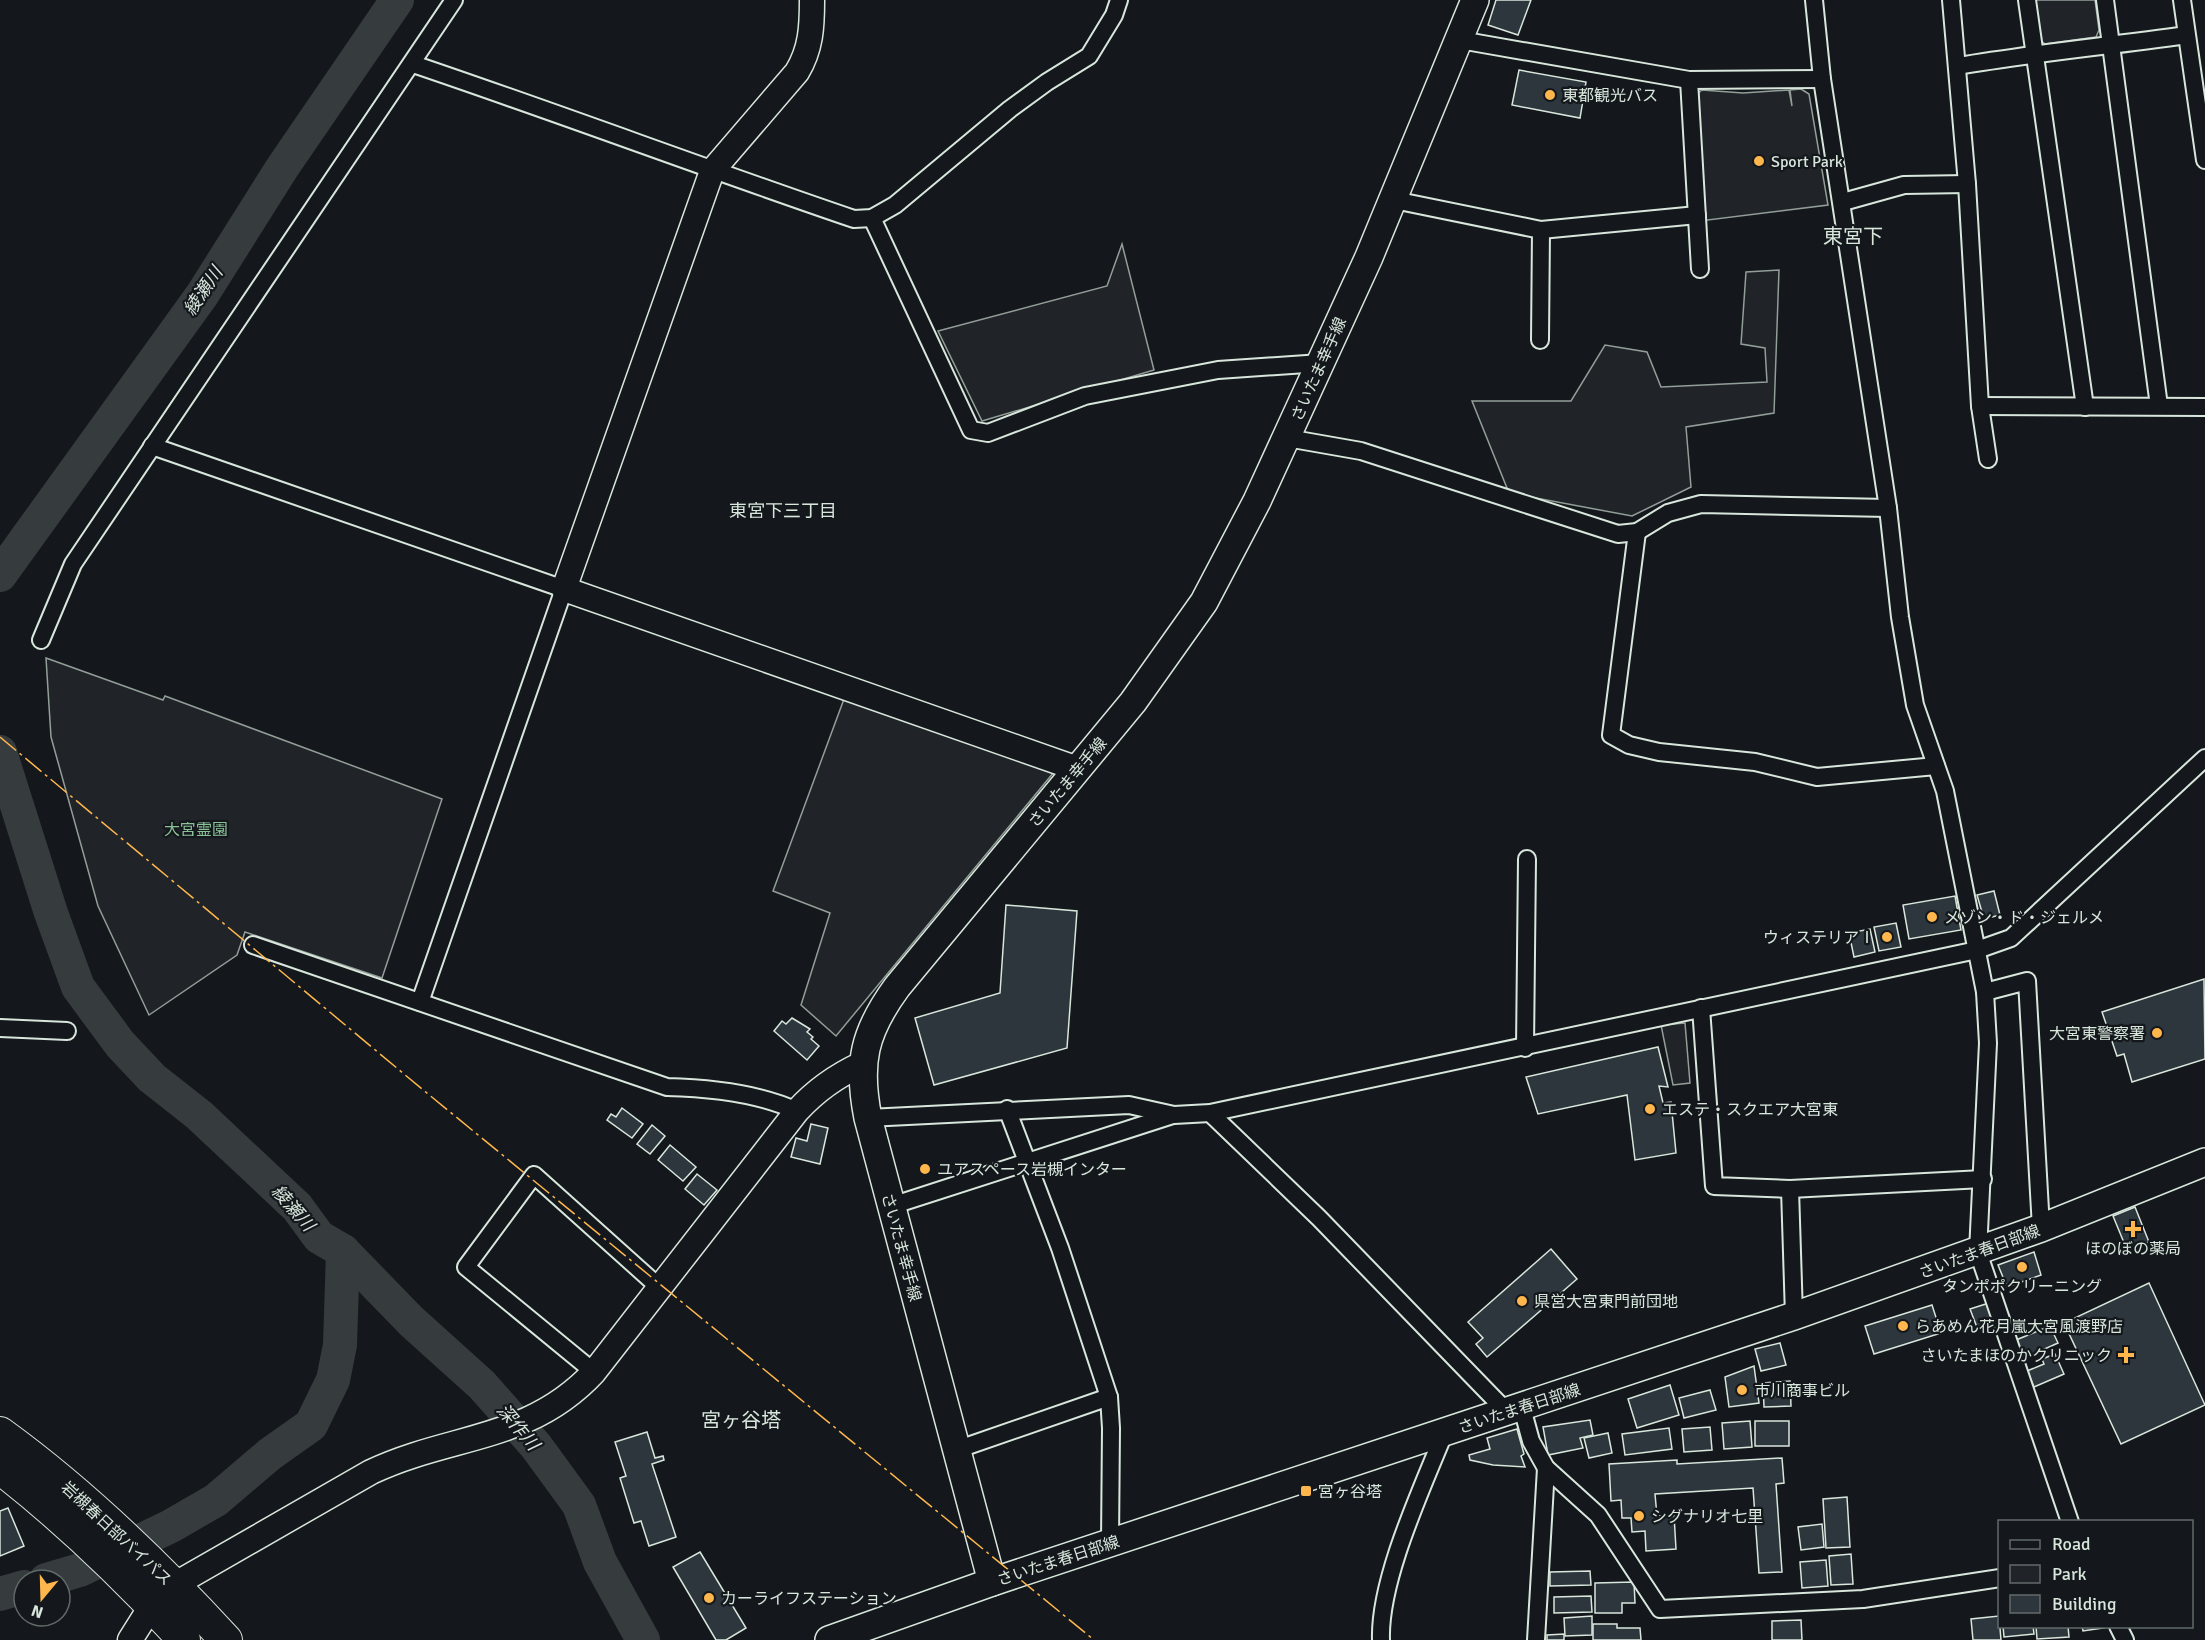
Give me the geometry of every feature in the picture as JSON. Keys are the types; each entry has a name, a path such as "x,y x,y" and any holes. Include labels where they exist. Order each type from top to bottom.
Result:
{"highway":[{"name":"岩槻春日部バイパス","path":"0,1433 68,1505 153,1586 226,1640"},
{"name":"岩槻春日部バイパス","path":"0,1468 68,1505"},
{"name":"岩槻春日部バイパス","path":"153,1586 184,1640"}],"main road":[{"name":"さいたま幸手線","path":"992,1582 868,1118 862,1064 866,1045 874,1024 891,996 1151,678 1204,602 1287,438 1394,200 1460,40 1473,0"},
{"name":"さいたま春日部線","path":"829,1640 992,1582 1794,1316 2041,1228 2205,1162"}],"street":[{"path":"41,640 73,564 413,64 454,0"},
{"path":"420,1002 712,171 797,72 806,58 812,30 812,0"},
{"path":"413,64 568,116 712,171 854,219 872,218 895,205 1010,109 1047,82 1089,57 1119,0"},
{"path":"1814,0 1822,79 1843,202 1888,507 1900,617 1915,705 1945,791 1985,992 1988,1043 1978,1251 2070,1520"},
{"path":"1951,0 1967,184 1980,406 1988,459"},
{"path":"2027,0 2085,406"},
{"path":"2105,0 2159,406"},
{"path":"2182,0 2205,160"},
{"path":"1958,66 2034,53 2112,46 2186,34"},
{"path":"1460,40 1689,80 1822,79"},
{"path":"1689,80 1700,269"},
{"path":"1843,202 1904,185 1967,184"},
{"path":"1394,200 1541,230 1697,215"},
{"path":"872,218 970,430 988,433 1085,396 1118,389 1218,370 1321,363"},
{"path":"1540,340 1541,230"},
{"path":"1980,406 2205,407"},
{"path":"1287,438 1361,451 1618,534 1637,532 1668,513 1701,504 1888,507"},
{"path":"152,446 1078,769"},
{"path":"1637,532 1611,735 1629,745 1659,752 1755,762 1817,777 1936,766"},
{"path":"891,1206 1174,1115 1210,1113 1525,1048 1977,950 2012,938 2205,758"},
{"path":"1525,1048 1527,859"},
{"path":"253,945 667,1087 701,1088 734,1093 784,1106 797,1112"},
{"path":"1985,992 2027,981 2041,1228"},
{"path":"1701,1008 1714,1186 1790,1189 1983,1179"},
{"path":"0,1028 67,1031"},
{"path":"130,1640 153,1586 393,1461 525,1422 543,1414 577,1389 594,1372 815,1091 843,1072 862,1064"},
{"path":"868,1118 1007,1109 1129,1105 1174,1115"},
{"path":"1007,1109 1060,1248 1108,1397 1111,1428 1110,1543"},
{"path":"1210,1113 1515,1410 1546,1468 1599,1515 1660,1609 1863,1599 1998,1578"},
{"path":"594,1372 466,1267 534,1175 660,1288"},
{"path":"1790,1189 1794,1316"},
{"path":"956,1450 1108,1397"},
{"path":"1381,1640 1380,1619 1410,1516 1441,1441 1438,1435"},
{"path":"1536,1640 1546,1468"}],"green space":[{"path":"2034,0 2095,0 2099,30 2096,37 2045,44 2039,39"},
{"name":"Sport Park","path":"1801,89 1809,94 1828,205 1700,221 1696,95 1702,90 1743,93 1789,90 1792,106 1790,90"},
{"path":"1122,244 1154,370 982,421 938,331 1107,286"},
{"path":"1779,270 1774,413 1686,427 1691,487 1632,516 1509,493 1472,401 1571,401 1605,345 1647,352 1661,387 1767,382 1765,348 1741,344 1746,272"},
{"name":"大宮霊園","path":"46,658 163,700 165,696 442,799 382,978 245,932 237,955 149,1015 98,906 51,737"},
{"path":"844,699 1054,772 836,1036 801,1005 830,913 773,891"},
{"path":"1685,1023 1690,1083 1673,1085 1661,1025"}],"building":[{"path":"1496,0 1531,0 1518,35 1488,25"},
{"path":"1519,70 1586,82 1580,118 1512,105"},
{"path":"1994,891 2000,915 1984,919 1977,895"},
{"name":"メゾン・ド・ジェルメ","path":"1955,896 1961,930 1909,939 1903,905"},
{"path":"1006,905 1077,911 1067,1048 934,1085 915,1018 1000,993"},
{"name":"ウィステリアⅠ","path":"1896,923 1901,947 1879,951 1874,927"},
{"path":"1870,929 1875,952 1854,957 1849,933"},
{"name":"大宮東警察署","path":"2204,979 2205,1059 2132,1082 2124,1054 2117,1056 2102,1012"},
{"path":"792,1018 810,1029 807,1032 819,1046 807,1060 774,1031 782,1021 786,1024"},
{"name":"エステ・スクエア大宮東","path":"1658,1047 1668,1087 1659,1086 1663,1103 1671,1102 1676,1153 1635,1160 1627,1095 1538,1114 1526,1077"},
{"path":"622,1108 643,1124 632,1138 607,1120 611,1114 616,1117"},
{"path":"811,1124 828,1128 820,1164 791,1157 796,1138 807,1141"},
{"path":"652,1125 665,1136 650,1154 637,1144"},
{"path":"670,1145 696,1167 683,1181 658,1160"},
{"path":"697,1174 717,1190 704,1205 685,1189"},
{"path":"2135,1207 2149,1242 2127,1250 2113,1216"},
{"name":"県営大宮東門前団地","path":"1551,1249 1577,1279 1487,1357 1476,1344 1483,1338 1468,1322"},
{"path":"2034,1252 2041,1275 2007,1287 1998,1265"},
{"path":"2149,1283 2205,1405 2121,1444 2064,1323"},
{"path":"1989,1303 1996,1324 1978,1330 1970,1309"},
{"path":"1932,1305 1941,1333 1874,1354 1865,1326"},
{"path":"2050,1326 2058,1343 2024,1358 2016,1340"},
{"path":"1780,1343 1786,1365 1761,1371 1755,1349"},
{"path":"2055,1354 2064,1374 2034,1387 2027,1371 2044,1364 2042,1359"},
{"name":"市川商事ビル","path":"1754,1366 1759,1403 1729,1407 1725,1377"},
{"path":"1790,1381 1791,1406 1764,1407 1763,1383"},
{"path":"1670,1385 1679,1415 1637,1428 1628,1399"},
{"path":"1710,1390 1716,1410 1684,1418 1679,1398"},
{"path":"1590,1420 1593,1435 1580,1438 1583,1448 1548,1455 1543,1427"},
{"path":"1750,1421 1752,1447 1724,1449 1722,1423"},
{"path":"1755,1421 1789,1421 1789,1446 1755,1446"},
{"path":"1710,1427 1712,1450 1684,1452 1682,1429"},
{"path":"1669,1428 1672,1449 1625,1455 1622,1434"},
{"path":"1517,1429 1525,1467 1493,1465 1470,1460 1469,1455 1490,1449 1487,1438"},
{"path":"647,1432 655,1458 663,1456 664,1460 652,1464 676,1537 649,1546 641,1521 634,1523 620,1478 626,1476 615,1442"},
{"path":"1608,1433 1612,1453 1589,1458 1584,1438"},
{"name":"シグナリオ七里","path":"1782,1458 1784,1483 1776,1484 1782,1572 1759,1573 1753,1488 1655,1494 1657,1516 1674,1515 1676,1549 1646,1551 1645,1531 1632,1532 1631,1518 1622,1518 1621,1500 1611,1501 1609,1464 1677,1460 1677,1464"},
{"path":"1847,1497 1850,1547 1826,1548 1823,1499"},
{"path":"8,1508 24,1546 0,1556 0,1511"},
{"path":"1822,1524 1824,1547 1801,1550 1798,1527"},
{"path":"700,1552 746,1628 726,1640 716,1640 673,1567"},
{"path":"1851,1554 1853,1584 1831,1585 1829,1556"},
{"path":"1826,1560 1828,1586 1802,1588 1800,1562"},
{"path":"1590,1571 1591,1585 1550,1586 1550,1572"},
{"path":"1634,1582 1635,1603 1622,1603 1622,1613 1595,1613 1595,1583"},
{"path":"1591,1596 1592,1612 1554,1613 1554,1597"},
{"path":"1592,1616 1592,1635 1565,1636 1564,1618"},
{"path":"1998,1616 2001,1640 1973,1640 1971,1619"},
{"path":"1801,1620 1802,1640 1772,1640 1772,1621"},
{"path":"1593,1624 1617,1624 1617,1628 1640,1628 1641,1640 1593,1640"},
{"path":"2003,1628 2033,1628 2034,1634 2004,1637"},
{"path":"2036,1628 2068,1628 2069,1637 2037,1639"},
{"path":"2082,1628 2102,1628 2083,1631"},
{"path":"1564,1634 1564,1640 1547,1640 1547,1635"}],"waterway":[{"name":"綾瀬川","path":"0,575 202,295 282,168 397,0"},
{"name":"綾瀬川","path":"0,752 51,913 78,987 120,1044 152,1078 199,1115 297,1207 319,1237 343,1251 411,1321 482,1385 536,1446 579,1505 600,1562 643,1640"},
{"name":"綾瀬川","path":"72,1572 171,1526 216,1500 270,1454 311,1425 333,1380 340,1345 343,1251"},
{"name":"綾瀬川","path":"0,1594 12,1590"}],"power":[{"path":"0,737 422,1089 1094,1640"}],"place":[{"name":"東都観光バス","path":"1550,95"},
{"name":"Sport Park","path":"1759,161"},
{"name":"メゾン・ド・ジェルメ","path":"1932,917"},
{"name":"ウィステリアⅠ","path":"1887,937"},
{"name":"大宮東警察署","path":"2157,1033"},
{"name":"エステ・スクエア大宮東","path":"1650,1109"},
{"name":"ユアスペース岩槻インター","path":"925,1169"},
{"name":"ほのぼの薬局","path":"2133,1229"},
{"name":"タンポポクリーニング","path":"2022,1267"},
{"name":"県営大宮東門前団地","path":"1522,1301"},
{"name":"らあめん花月嵐大宮風渡野店","path":"1903,1326"},
{"name":"さいたまほのかクリニック","path":"2126,1355"},
{"name":"市川商事ビル","path":"1742,1390"},
{"name":"宮ヶ谷塔","path":"1306,1491"},
{"name":"シグナリオ七里","path":"1639,1516"},
{"name":"カーライフステーション","path":"709,1598"}],"district":[{"name":"東宮下","path":"1853,236"},
{"name":"東宮下三丁目","path":"783,511"},
{"name":"宮ヶ谷塔","path":"741,1420"}],"water label":[{"name":"深作川","path":"518,1427"}]}
